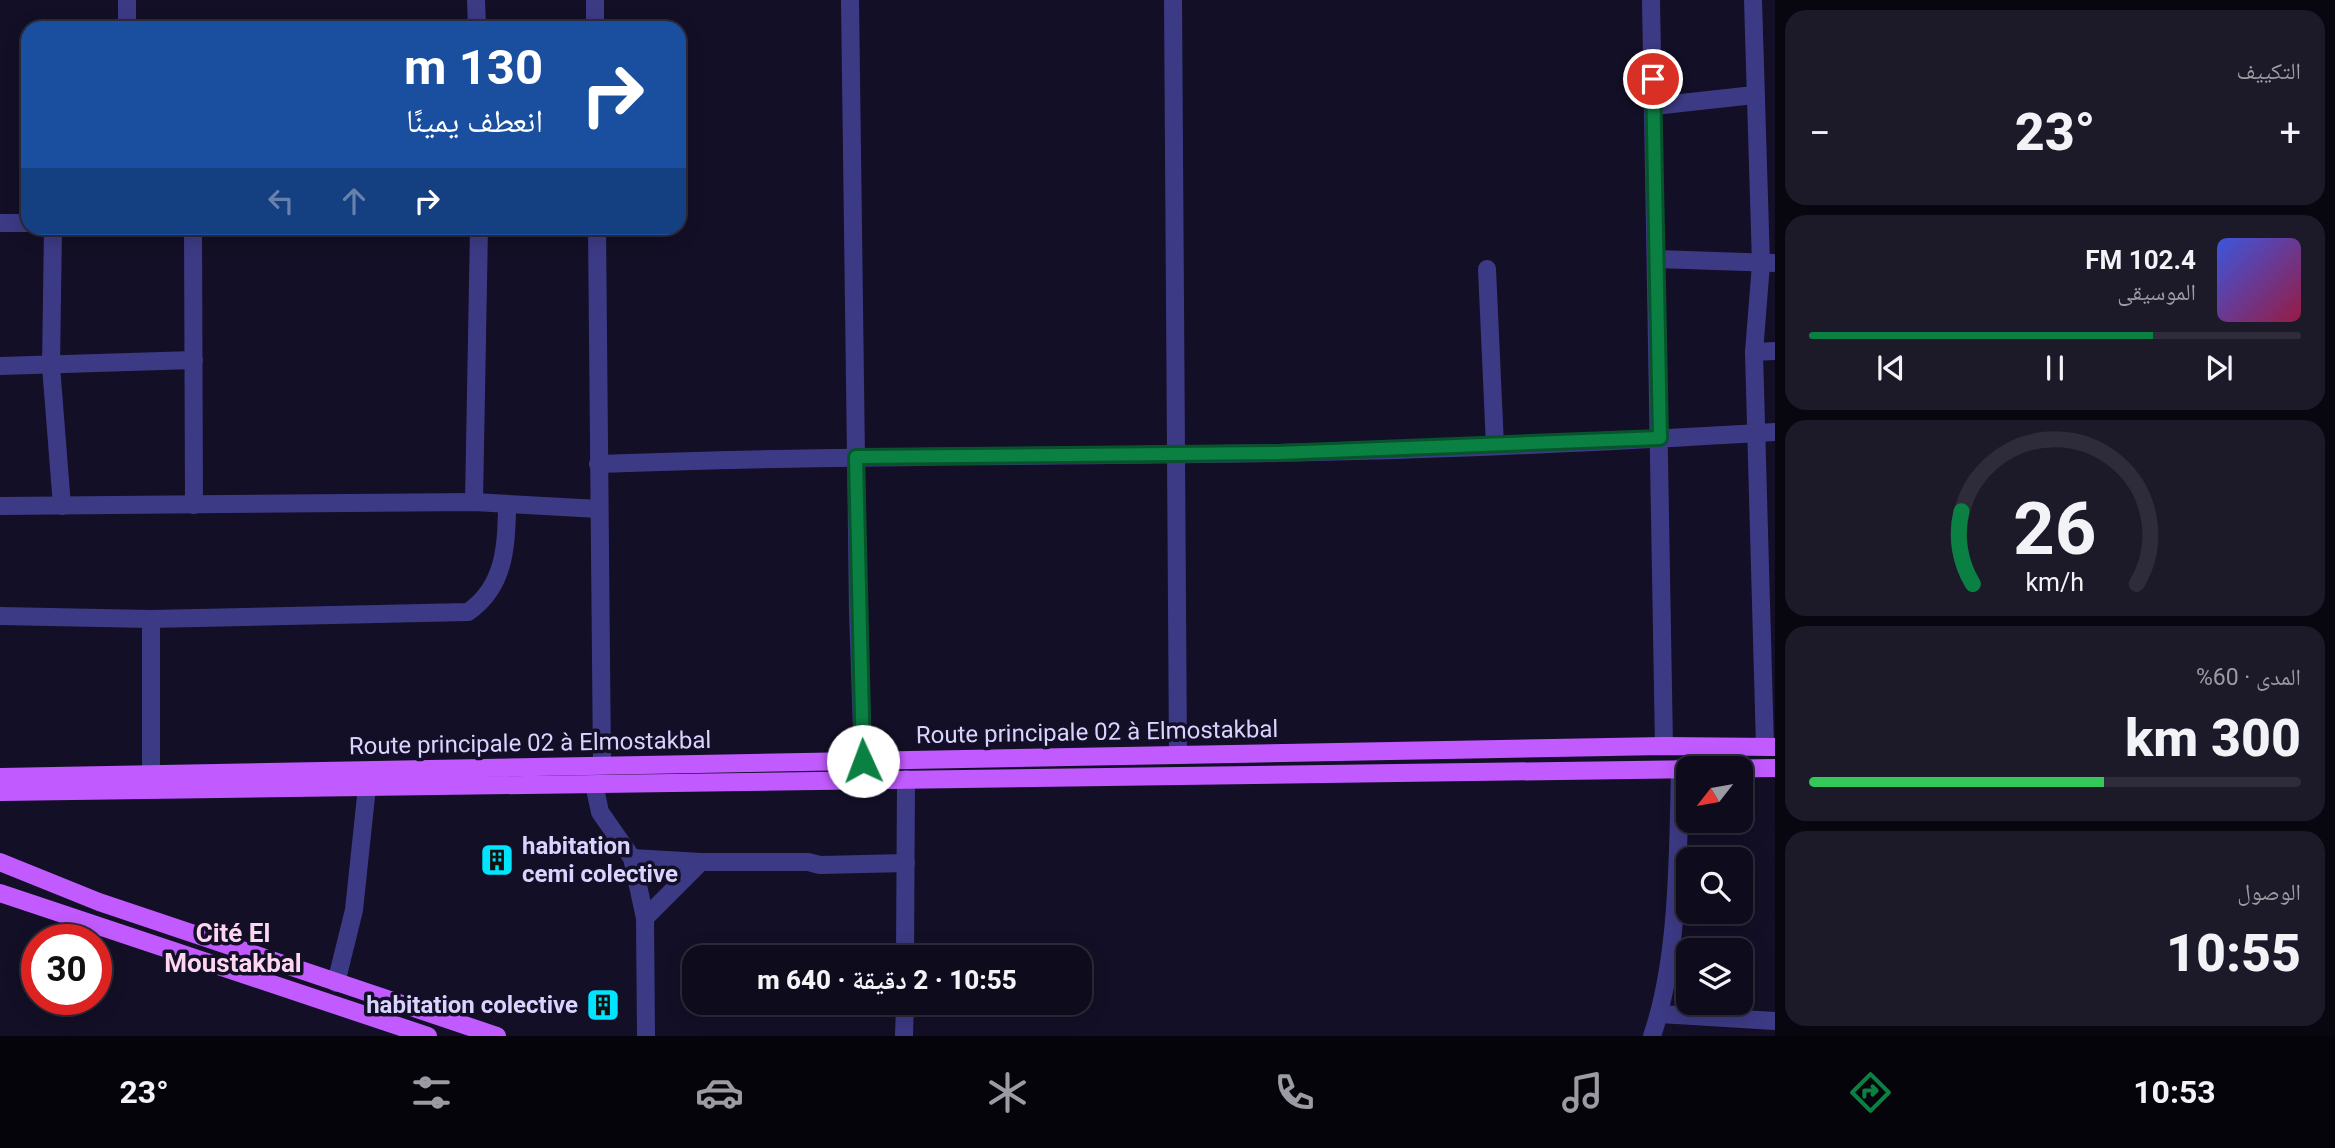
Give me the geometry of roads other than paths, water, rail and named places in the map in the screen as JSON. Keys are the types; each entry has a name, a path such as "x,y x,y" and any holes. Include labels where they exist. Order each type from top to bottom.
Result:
{"main road":[{"name":"Route principale 02 à Elmostakbal","path":"0,777 1664,746 1770,747"},
{"name":"Route principale 02 à Elmostakbal","path":"0,792 1676,768"},
{"name":"Route principale 02 à Elmostakbal","path":"1754,768 1775,768"},
{"path":"0,862 99,902 497,1036"},
{"path":"0,893 428,1036"}],"street":[{"path":"127,0 127,21"},
{"path":"476,0 477,21"},
{"path":"595,0 595,21"},
{"path":"850,0 863,761"},
{"path":"1173,0 1178,755"},
{"path":"1651,0 1664,746"},
{"path":"1753,0 1755,95 1768,264 1754,352 1766,433 1770,747"},
{"path":"1654,106 1755,95"},
{"path":"0,223 21,223"},
{"path":"53,235 51,366 62,506"},
{"path":"192,235 194,505"},
{"path":"474,502 479,235"},
{"path":"597,235 602,765"},
{"path":"1657,259 1768,264"},
{"path":"1487,269 1495,446"},
{"path":"1754,352 1775,351"},
{"path":"0,366 194,360"},
{"path":"598,464 1495,446 1766,433"},
{"path":"0,506 474,502 599,509"},
{"path":"0,616 151,619 468,612 484,599 501,567 507,544 508,504"},
{"path":"151,619 151,776"},
{"path":"905,945 906,779"},
{"path":"594,783 600,812 632,858 645,918 646,1036"},
{"path":"336,983 354,910 367,787"},
{"path":"1652,1036 1660,1014 1671,939 1677,833"},
{"path":"632,858 701,862 906,863"},
{"path":"645,918 701,862"},
{"path":"1660,1014 1775,1021"},
{"path":"904,1036 905,1015"}],"place":[{"name":"habitation cemi colective","path":"497,860"},
{"name":"habitation colective","path":"603,1005"}],"district":[{"name":"Cité El Moustakbal","path":"233,948"}]}
